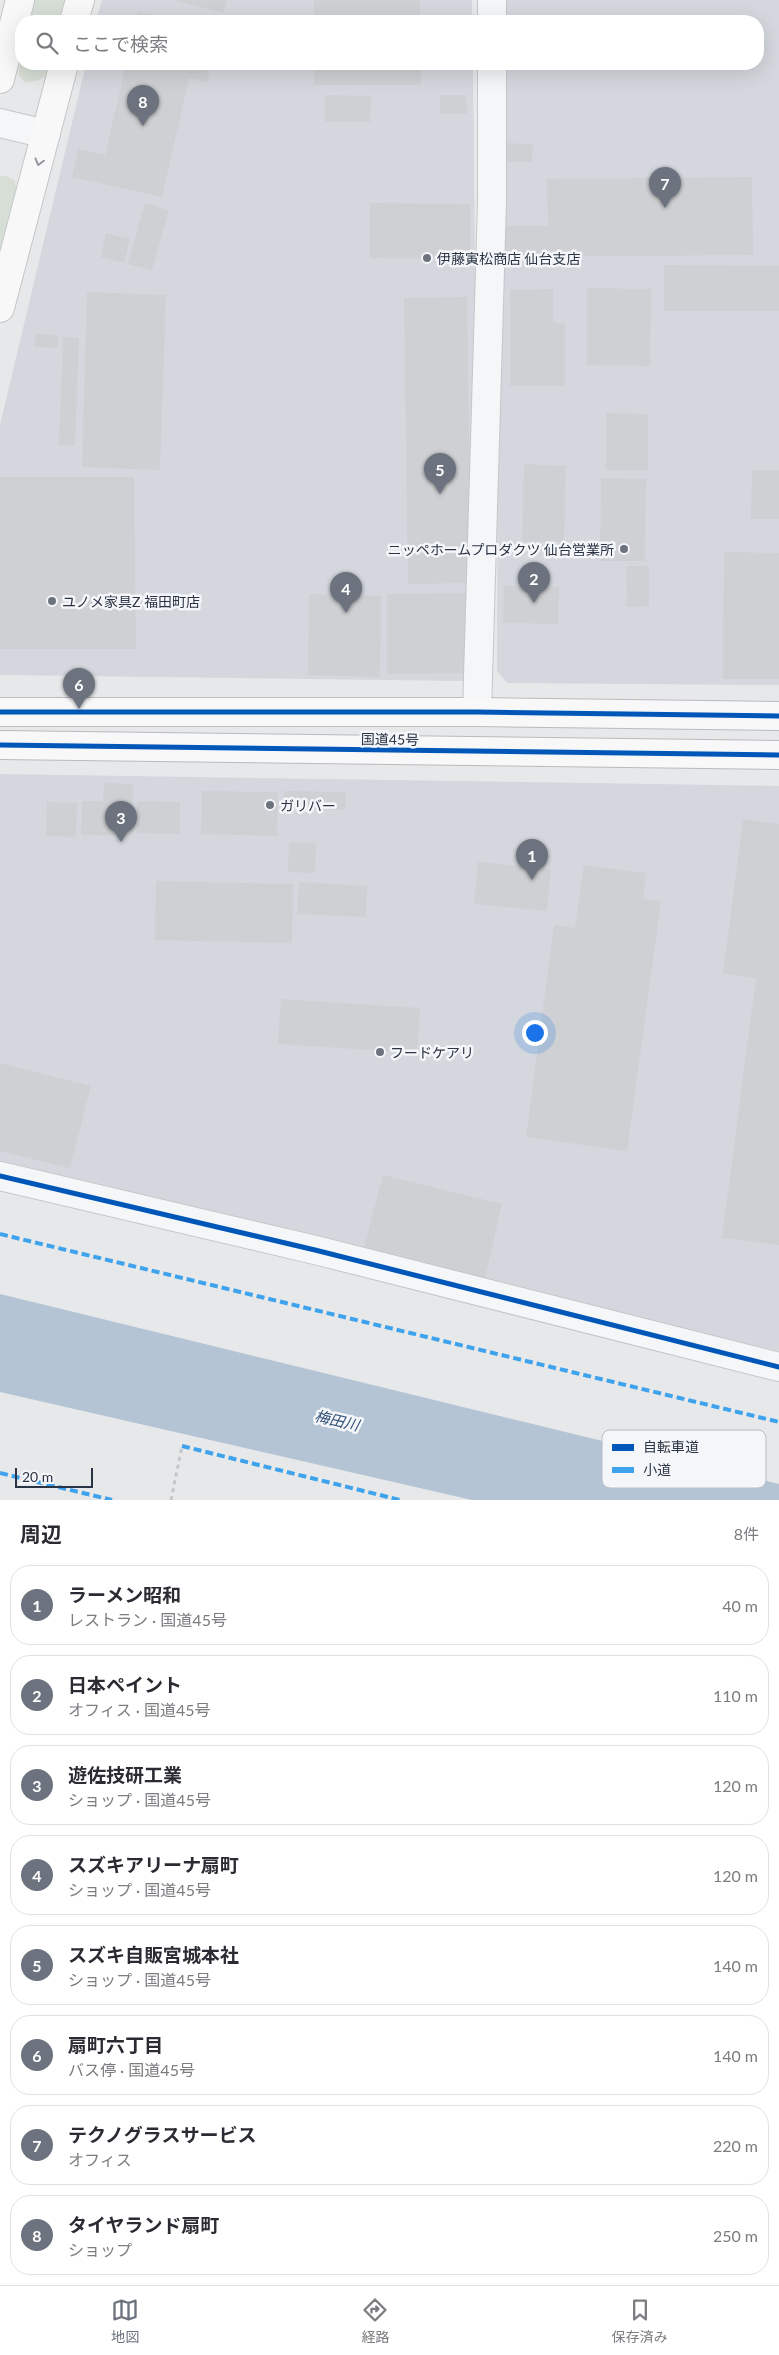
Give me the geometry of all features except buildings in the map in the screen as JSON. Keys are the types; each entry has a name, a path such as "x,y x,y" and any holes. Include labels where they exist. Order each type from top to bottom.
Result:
{"main road":[{"path":"16,15 20,0"},
{"path":"76,15 80,0"},
{"path":"0,79 15,20"},
{"path":"0,308 62,70"},
{"name":"国道45号","path":"0,712 477,712 779,716"},
{"name":"国道45号","path":"0,745 779,755"}],"street":[{"path":"492,0 492,15"},
{"path":"477,712 492,202 492,70"},
{"path":"0,123 46,134"},
{"path":"0,1176 315,1250 779,1367"}],"path":[{"path":"171,1500 182,1446"}],"shaded area":[{"path":"35,0 65,0 61,15 31,15"},
{"path":"102,0 472,0 472,15 98,15"},
{"path":"500,0 779,0 779,685 507,683 497,671 499,70 764,70 764,15 500,15"},
{"path":"19,70 48,70 47,75 37,81 25,82 18,74"},
{"path":"85,70 473,70 479,659 462,681 0,675 0,425"},
{"path":"0,176 6,176 14,180 17,189 0,256"},
{"path":"0,774 779,786 779,1351 0,1167"}],"water":[{"name":"梅田川","path":"0,1294 602,1441 602,1488 766,1488 766,1481 779,1484 779,1500 472,1500 0,1392"}],"marked path":[{"path":"0,1234 779,1422"},
{"path":"182,1446 400,1500"},
{"path":"0,1473 112,1500"}],"cycle path":[{"path":"0,712 477,712 779,716"},
{"path":"0,745 779,755"},
{"path":"0,1176 315,1250 779,1367"}],"place":[{"name":"タイヤランド扇町","path":"143,126"},
{"name":"テクノグラスサービス","path":"665,208"},
{"name":"伊藤寅松商店 仙台支店","path":"427,258"},
{"name":"スズキ自販宮城本社","path":"440,494"},
{"name":"ニッペホームプロダクツ 仙台営業所","path":"624,549"},
{"name":"ユノメ家具Z 福田町店","path":"52,601"},
{"name":"日本ペイント","path":"534,603"},
{"name":"スズキアリーナ扇町","path":"346,613"},
{"name":"扇町六丁目","path":"79,709"},
{"name":"ガリバー","path":"270,805"},
{"name":"遊佐技研工業","path":"121,842"},
{"name":"ラーメン昭和","path":"532,880"},
{"name":"フードケアリ","path":"380,1052"}]}
